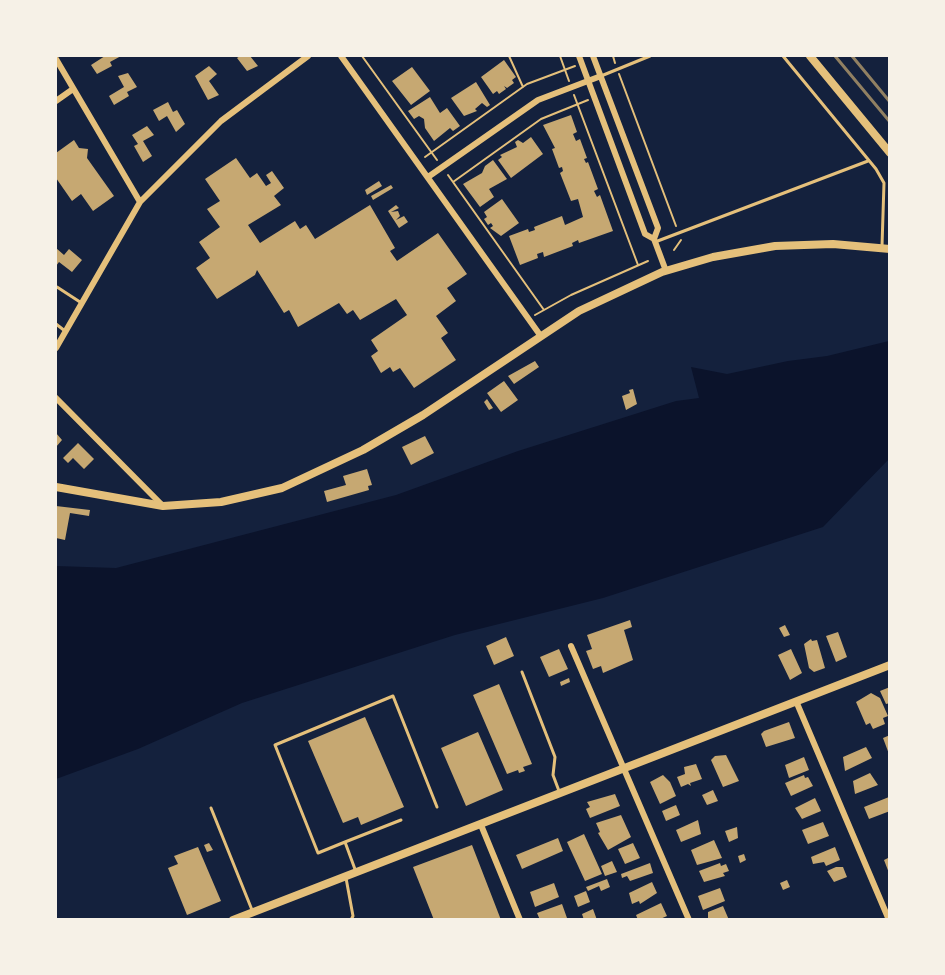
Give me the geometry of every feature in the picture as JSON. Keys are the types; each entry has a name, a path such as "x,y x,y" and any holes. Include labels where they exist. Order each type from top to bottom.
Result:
{"main road":[{"path":"233,920 481,825 622,767 890,665"}],"street":[{"path":"56,348 140,202 221,121 308,56"},
{"path":"341,56 540,335"},
{"path":"579,56 645,234 655,240"},
{"path":"593,56 658,228 655,240 666,271"},
{"path":"810,56 890,153"},
{"path":"56,59 140,202"},
{"path":"428,177 527,106 601,76"},
{"path":"56,101 73,89"},
{"path":"56,487 163,506 220,502 282,488 363,450 423,415 579,311 666,271 713,257 775,246 833,244 886,249"},
{"path":"56,398 163,506"},
{"path":"571,646 689,920"},
{"path":"796,701 889,920"},
{"path":"481,825 520,920"}],"lane":[{"path":"601,76 650,56"},
{"path":"783,56 884,183 886,249"},
{"path":"655,240 868,161"},
{"path":"57,287 82,303"},
{"path":"56,324 65,331"},
{"path":"522,672 555,757 553,775 559,793"},
{"path":"401,820 318,853 275,745 393,696 437,807"},
{"path":"211,808 252,912"},
{"path":"345,842 357,873"},
{"path":"346,878 353,916 351,920"}],"path":[{"path":"362,56 544,310"},
{"path":"509,56 523,87"},
{"path":"560,56 638,265"},
{"path":"613,56 681,240 674,250"},
{"path":"417,162 523,87 582,63"},
{"path":"608,93 624,87"},
{"path":"453,182 541,119 595,97"},
{"path":"528,319 648,261"}],"water":[{"path":"889,341 889,459 823,527 603,598 455,635 242,703 138,749 56,779 56,566 116,568 396,495 518,451 676,401 699,398 691,367 727,374 788,361 827,356"}],"building":[{"path":"105,56 121,56 110,62 112,66 97,74 91,65"},
{"path":"250,56 258,66 247,71 237,58"},
{"path":"504,60 516,77 512,80 514,83 507,88 504,86 506,89 499,94 497,91 493,94 481,77"},
{"path":"209,66 217,74 209,81 219,95 208,100 195,76"},
{"path":"412,67 430,91 411,105 392,81"},
{"path":"128,73 137,87 127,92 129,96 114,105 109,96 124,87 118,76"},
{"path":"476,82 490,105 487,107 482,103 475,109 477,111 464,116 451,98"},
{"path":"430,97 440,113 447,108 460,126 453,131 450,128 434,141 425,128 424,119 419,116 414,119 408,111"},
{"path":"168,102 173,112 177,110 185,124 176,132 167,116 159,121 153,110"},
{"path":"571,115 577,132 573,134 576,141 580,139 587,158 584,159 586,163 588,162 598,189 594,191 597,197 600,195 613,231 579,243 578,240 572,243 573,246 544,257 543,252 537,254 538,258 520,265 509,236 528,229 529,232 535,230 534,227 562,216 565,225 583,217 578,199 571,201 560,173 563,171 562,167 559,168 552,149 555,148 543,125"},
{"path":"147,126 154,135 143,141 152,156 143,162 134,146 138,144 132,135"},
{"path":"531,137 543,154 511,178 498,160 502,157 500,155 517,147 515,142 518,140 523,143"},
{"path":"74,140 79,148 88,149 87,158 114,196 93,211 81,194 72,201 56,178 56,153"},
{"path":"236,158 250,178 257,173 266,186 271,183 266,175 272,171 284,188 274,196 281,205 248,225 260,243 295,221 300,229 306,225 315,239 370,205 395,248 390,251 397,261 438,233 467,274 447,288 456,301 436,316 448,333 441,338 456,360 414,388 400,368 393,372 390,367 381,373 371,356 378,351 371,340 407,315 396,299 360,320 353,310 347,314 339,303 298,327 289,310 284,313 257,270 255,275 217,299 196,268 210,258 199,242 220,227 207,209 220,201 205,179"},
{"path":"493,160 507,179 489,189 494,197 480,207 463,184 482,173 485,166"},
{"path":"379,181 382,186 367,195 365,190"},
{"path":"391,185 393,188 373,200 371,196"},
{"path":"502,199 519,223 501,236 490,228 493,226 491,223 488,225 484,219 487,217 484,212"},
{"path":"396,205 399,208 391,212 398,211 400,216 396,220 404,216 408,222 399,228 388,211"},
{"path":"56,248 64,255 69,249 82,260 72,272 59,262 56,266"},
{"path":"535,361 539,367 514,384 508,376"},
{"path":"504,381 518,400 501,412 487,393"},
{"path":"633,389 637,404 626,410 622,396"},
{"path":"487,399 493,408 489,410 484,402"},
{"path":"56,433 62,440 56,447"},
{"path":"425,436 434,453 411,465 402,447"},
{"path":"78,443 94,459 84,469 73,458 68,463 63,458"},
{"path":"367,469 372,485 368,486 369,490 327,502 324,491 346,485 343,476"},
{"path":"56,506 90,510 89,516 70,513 65,540 56,538"},
{"path":"630,620 632,627 624,630 633,660 603,673 601,666 593,669 586,651 592,649 587,635"},
{"path":"785,625 790,635 784,637 779,628"},
{"path":"838,632 847,657 836,662 826,636"},
{"path":"506,637 514,656 494,665 486,646"},
{"path":"811,639 812,641 817,640 825,668 814,672 809,668 804,644"},
{"path":"559,649 568,669 549,677 540,657"},
{"path":"791,649 802,673 790,680 778,655"},
{"path":"569,678 570,682 561,686 560,682"},
{"path":"499,684 532,764 523,767 525,771 519,773 518,770 507,774 473,695"},
{"path":"890,687 890,703 886,704 880,691"},
{"path":"871,693 880,698 888,716 883,718 885,724 873,729 870,723 866,725 856,702"},
{"path":"365,717 404,807 361,825 358,817 343,823 308,741"},
{"path":"789,722 795,738 766,747 761,734"},
{"path":"478,732 503,790 466,806 441,748"},
{"path":"890,735 890,754 889,754 883,738"},
{"path":"866,747 872,758 845,771 843,757"},
{"path":"726,755 739,781 723,787 711,760 715,756"},
{"path":"804,757 809,770 789,778 785,765"},
{"path":"696,764 702,779 690,783 691,786 688,784 681,787 677,777 685,774 684,767"},
{"path":"870,773 878,785 855,794 853,781"},
{"path":"663,775 670,782 676,796 660,804 650,782"},
{"path":"804,775 805,778 808,777 813,786 791,796 785,783"},
{"path":"713,790 718,801 707,805 702,795"},
{"path":"615,794 620,806 590,818 586,809 590,807 587,802"},
{"path":"889,797 890,811 869,819 864,807"},
{"path":"815,798 821,811 802,819 795,808"},
{"path":"676,805 680,815 666,821 662,811"},
{"path":"621,815 631,837 608,850 598,833 600,832 596,823"},
{"path":"698,820 701,834 681,842 676,830"},
{"path":"823,822 829,836 808,844 802,830"},
{"path":"737,827 738,838 729,842 725,831"},
{"path":"584,834 602,874 585,881 567,842"},
{"path":"558,838 563,851 522,869 516,855"},
{"path":"714,840 722,858 697,865 691,850"},
{"path":"209,843 213,850 207,852 204,845"},
{"path":"633,843 640,858 625,864 618,849"},
{"path":"472,845 501,920 434,920 413,867"},
{"path":"198,847 221,901 187,915 168,868 178,864 174,856"},
{"path":"835,847 840,860 826,866 824,862 813,864 811,857"},
{"path":"744,854 746,860 740,863 738,856"},
{"path":"890,857 890,873 889,873 884,860"},
{"path":"612,861 617,872 605,876 601,866"},
{"path":"650,863 653,873 630,881 627,876 622,878 621,874"},
{"path":"720,863 721,866 726,864 729,871 723,873 725,876 704,882 699,871"},
{"path":"843,867 847,877 834,882 827,871"},
{"path":"607,879 610,887 601,891 599,886 588,891 586,887"},
{"path":"787,880 790,887 783,890 780,883"},
{"path":"652,882 657,893 640,904 639,901 632,904 629,893"},
{"path":"554,883 559,897 535,907 530,892"},
{"path":"720,888 725,901 703,910 698,896"},
{"path":"586,891 590,902 578,907 574,896"},
{"path":"661,903 667,916 658,920 638,920 636,915"},
{"path":"562,904 567,918 540,920 537,913"},
{"path":"723,906 729,920 708,920 708,912"},
{"path":"593,909 597,920 584,920 582,914"}],"railway":[{"path":"835,56 890,122"},
{"path":"852,56 890,102"}]}
